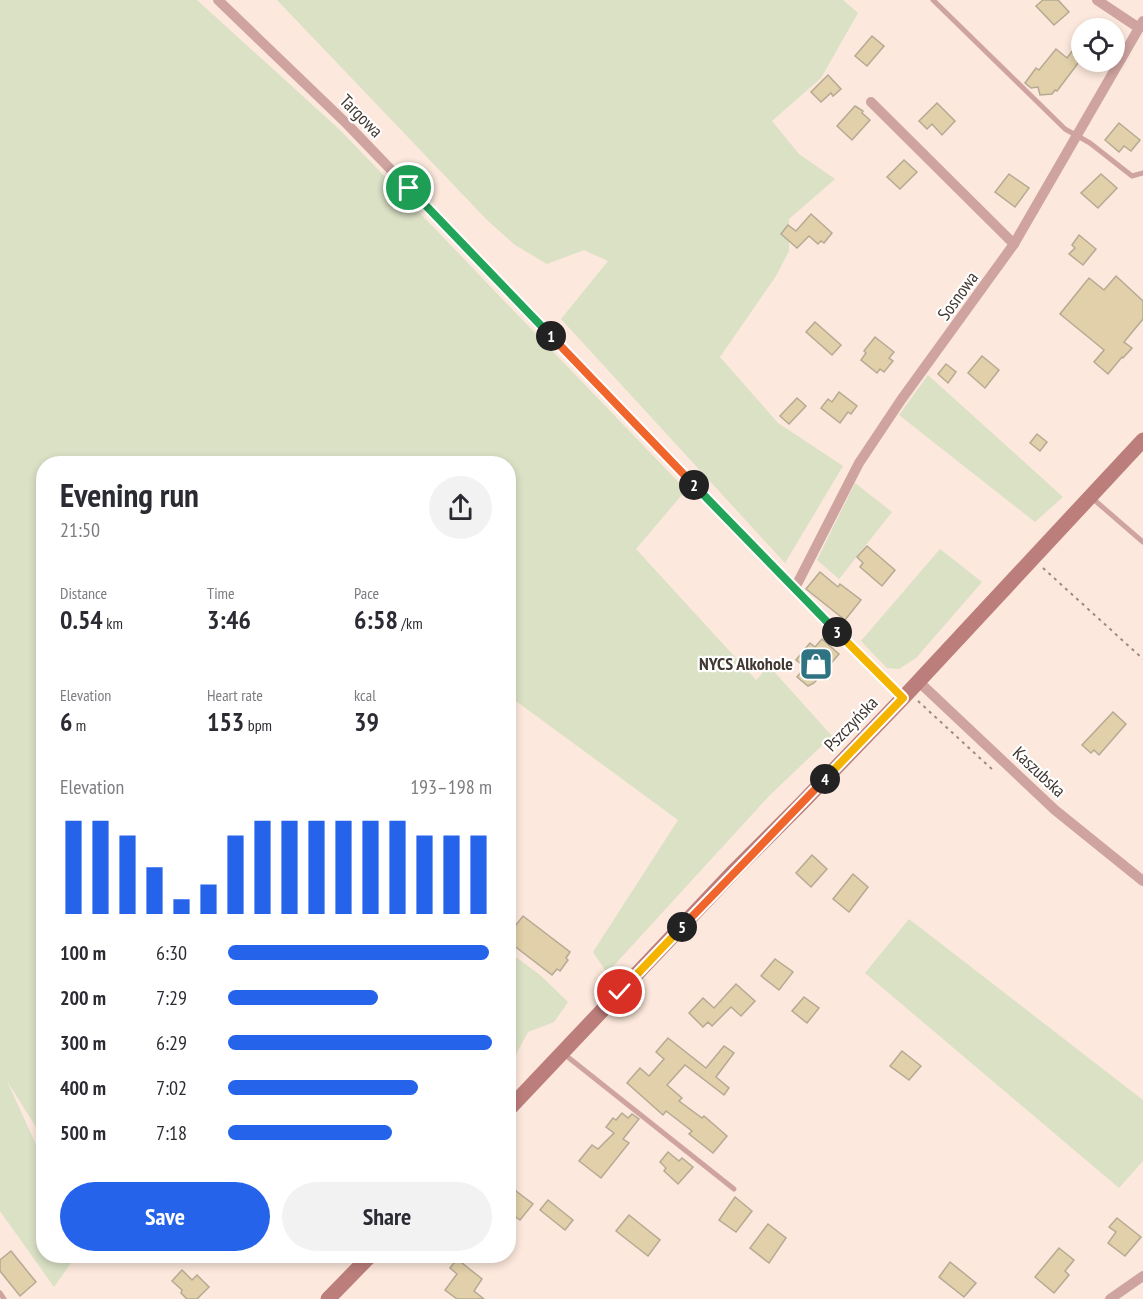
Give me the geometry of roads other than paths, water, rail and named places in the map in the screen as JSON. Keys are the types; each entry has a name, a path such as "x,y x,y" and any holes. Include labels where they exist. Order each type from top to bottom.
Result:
{"main road":[{"name":"Pszczyńska","path":"516,1102 735,870 903,698 1143,440"},
{"path":"328,1299 363,1263"}],"street":[{"name":"Targowa","path":"218,0 347,124 903,698"},
{"path":"1097,0 1141,25"},
{"name":"Sosnowa","path":"795,588 859,463 1014,244 1141,25"},
{"path":"871,102 1014,244"},
{"name":"Kaszubska","path":"918,681 1055,810 1143,881"},
{"path":"1110,1299 1143,1276"}],"lane":[{"path":"933,0 1065,129 1090,143 1132,176 1143,173"},
{"path":"1090,497 1143,542"},
{"path":"563,1053 734,1189"},
{"path":"0,1293 4,1299"}],"place":[{"name":"NYCS Alkohole","path":"816,664"}]}
